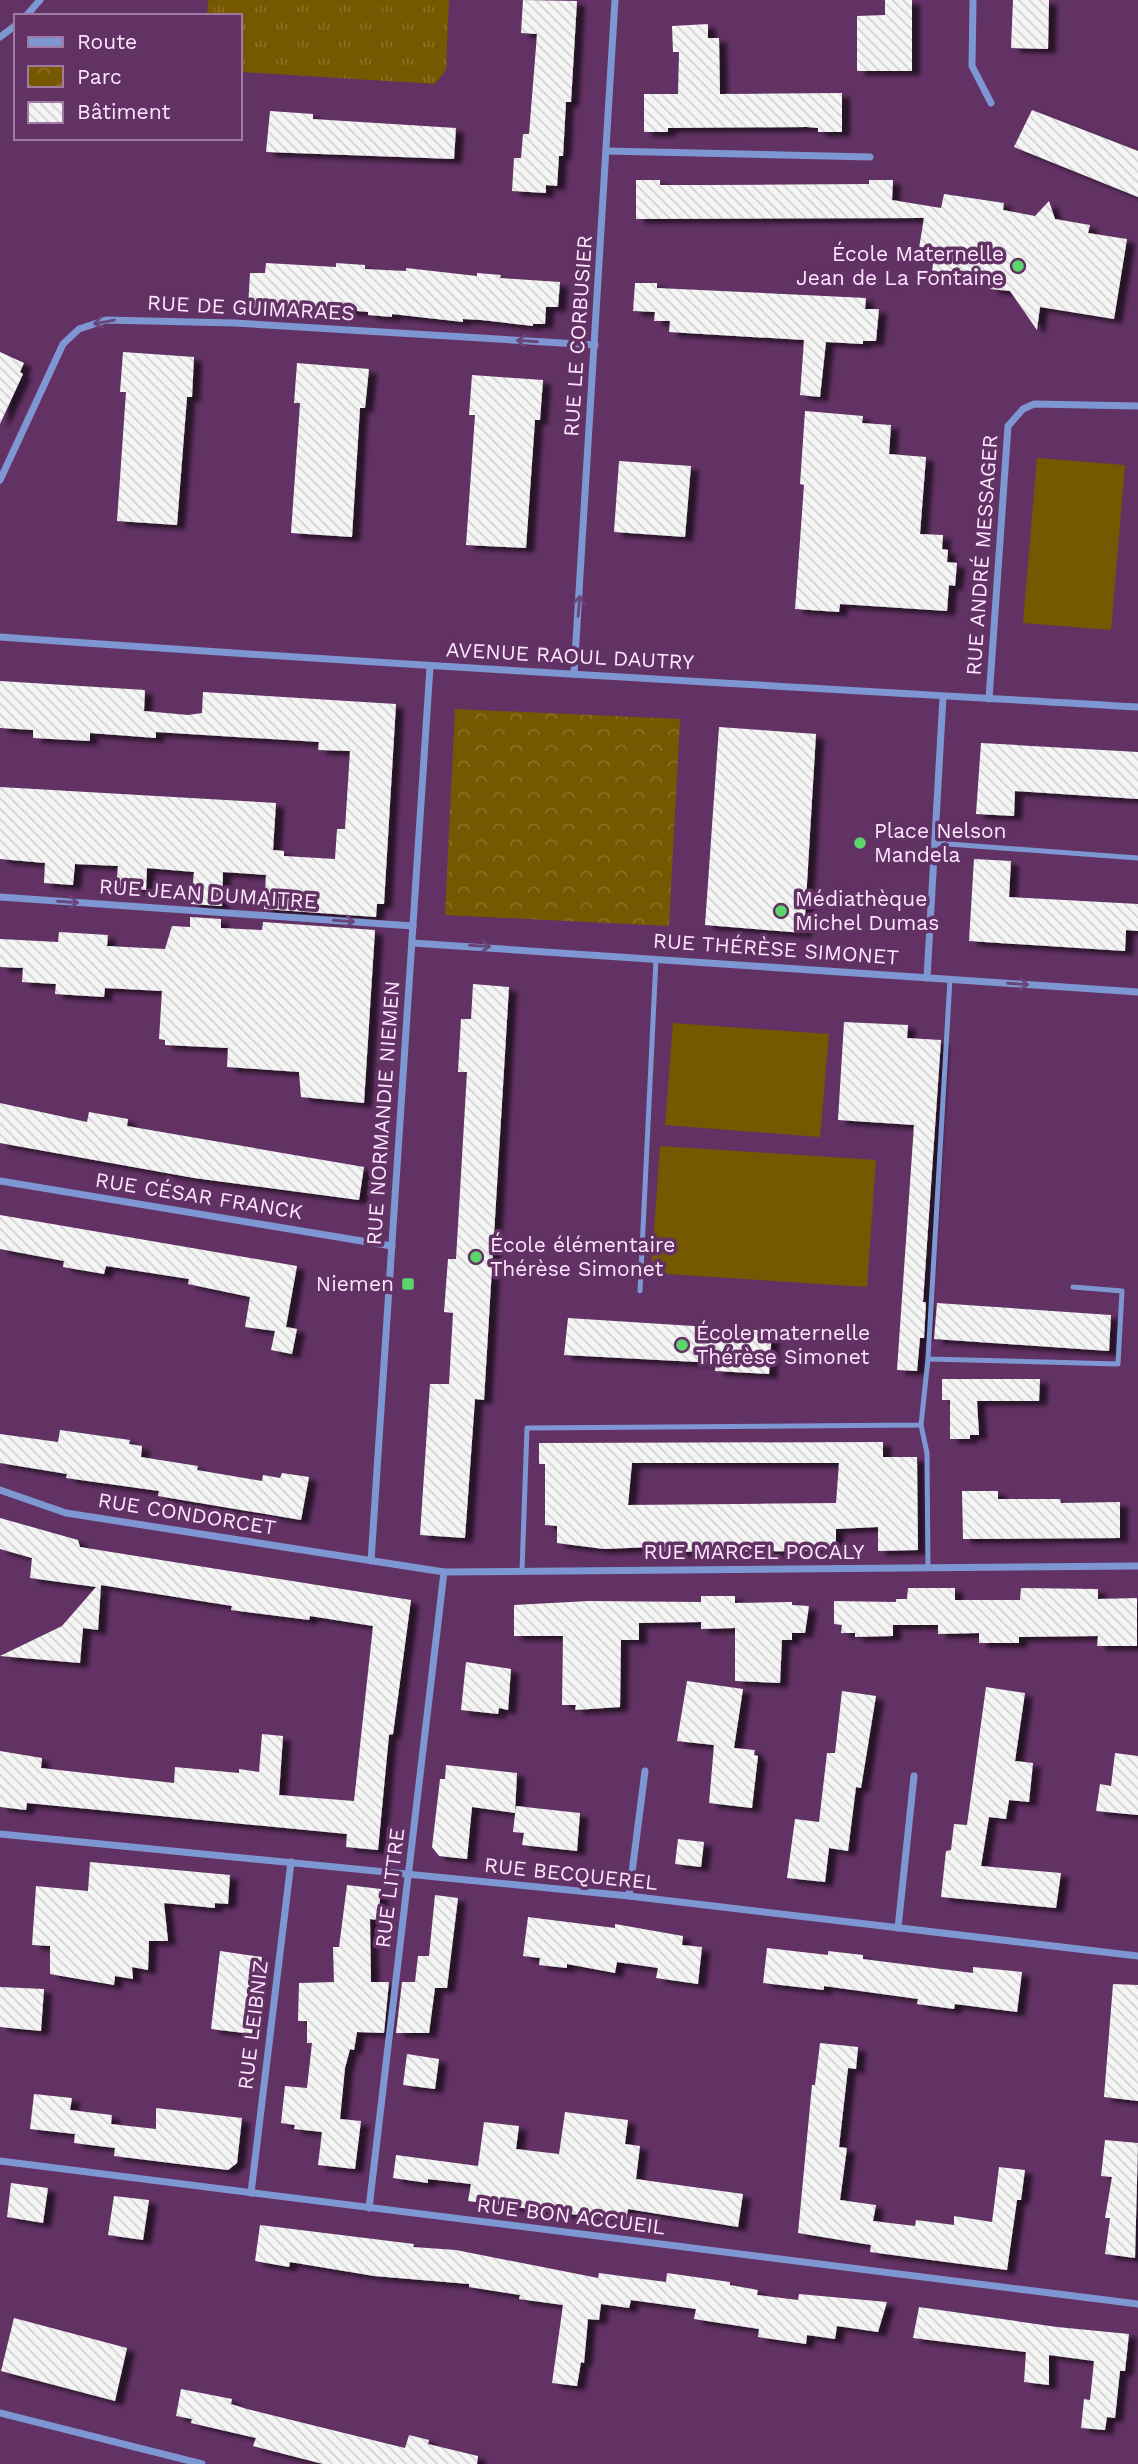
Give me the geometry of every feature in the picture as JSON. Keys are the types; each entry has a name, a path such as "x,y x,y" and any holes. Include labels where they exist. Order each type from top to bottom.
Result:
{"street":[{"path":"28,14 40,0"},
{"name":"RUE LE CORBUSIER","path":"574,674 615,0"},
{"path":"973,0 972,66 991,103"},
{"path":"606,150 870,157"},
{"name":"RUE DE GUIMARAES","path":"0,480 63,344 79,329 106,320 235,323 595,345"},
{"name":"RUE ANDRÉ MESSAGER","path":"989,699 1008,426 1023,409 1034,404 1138,407"},
{"name":"AVENUE RAOUL DAUTRY","path":"0,637 430,667 1138,707"},
{"name":"RUE NORMANDIE NIEMEN","path":"372,1561 430,667"},
{"name":"RUE ANDRÉ MESSAGER","path":"927,978 943,697"},
{"name":"RUE JEAN DUMAITRE","path":"0,897 413,926"},
{"name":"RUE THÉRÈSE SIMONET","path":"412,943 657,957 1138,992"},
{"name":"RUE CÉSAR FRANCK","path":"0,1181 392,1246"},
{"name":"RUE CONDORCET","path":"0,1490 66,1513 372,1561"},
{"name":"RUE MARCEL POCALY","path":"372,1561 444,1572 1138,1566"},
{"name":"RUE LITTRE","path":"369,2208 444,1572"},
{"path":"629,1896 645,1771"},
{"path":"898,1928 914,1776"},
{"name":"RUE BECQUEREL","path":"0,1835 629,1896 1138,1956"},
{"name":"RUE LEIBNIZ","path":"251,2193 291,1862"},
{"name":"RUE BON ACCUEIL","path":"0,2161 1138,2304"},
{"path":"0,2413 202,2464"}],"lane":[{"path":"934,843 1138,858"},
{"path":"640,1291 657,957"},
{"path":"928,1568 927,1453 921,1425 928,1359 950,979"},
{"path":"928,1359 1118,1364 1122,1292 1073,1287"},
{"path":"522,1571 527,1428 921,1425"}],"green space":[{"path":"208,0 449,0 446,70 435,84 242,72 242,14 207,14"},
{"path":"1037,458 1125,465 1111,630 1023,623"},
{"path":"455,709 680,719 669,926 445,915"},
{"path":"673,1023 829,1034 820,1137 665,1125"},
{"path":"660,1146 876,1160 867,1287 651,1273"}],"building":[{"path":"523,0 577,1 571,102 566,102 563,156 559,156 557,186 546,185 546,193 512,191 514,158 521,158 523,134 529,134 537,34 521,33"},
{"path":"885,0 912,0 912,71 857,71 857,16 885,15"},
{"path":"1013,0 1049,0 1048,49 1011,48"},
{"path":"708,24 708,38 719,38 720,94 842,93 842,132 818,132 818,128 807,127 668,128 668,132 644,132 644,94 678,94 679,52 673,52 672,26"},
{"path":"1032,110 1138,151 1138,197 1014,147"},
{"path":"270,111 313,114 313,119 456,128 454,159 266,152"},
{"path":"636,180 660,180 660,185 701,185 869,184 869,180 893,180 892,200 941,208 944,194 1004,203 1003,210 1035,216 1049,201 1055,219 1090,225 1088,233 1127,239 1114,319 1040,307 1037,330 1010,291 990,289 992,281 932,271 934,257 918,254 924,218 636,219"},
{"path":"266,263 336,267 336,263 365,265 365,269 406,271 406,268 560,282 558,307 546,307 545,324 533,326 392,314 392,317 368,315 368,312 357,311 248,308 250,273 265,273"},
{"path":"635,283 657,283 657,288 866,298 865,309 879,309 876,341 863,341 863,344 826,342 820,397 800,395 804,340 669,332 670,321 654,321 655,312 633,311"},
{"path":"0,352 24,363 20,372 23,374 0,424"},
{"path":"123,352 194,357 192,397 187,397 177,525 117,521 126,392 120,392"},
{"path":"297,363 369,369 365,408 360,408 352,537 291,533 300,403 294,403"},
{"path":"472,375 543,380 540,420 535,420 526,548 466,545 475,415 469,415"},
{"path":"805,411 863,416 862,423 891,425 889,454 926,457 920,534 943,535 942,549 948,550 947,562 957,563 955,586 949,585 947,611 840,604 839,612 795,609 804,485 800,484"},
{"path":"619,461 691,466 685,537 614,532"},
{"path":"0,681 145,690 144,711 188,715 202,713 203,692 396,704 384,904 377,904 376,917 264,909 266,875 223,872 222,906 191,904 194,872 147,868 146,890 116,888 118,866 75,864 73,885 44,883 45,863 0,859 0,787 276,803 273,850 284,851 284,856 335,859 337,829 345,829 350,751 318,750 319,742 156,732 156,738 90,733 90,741 33,738 33,730 0,728"},
{"path":"719,727 816,734 804,933 705,925"},
{"path":"981,743 1138,752 1138,799 1015,791 1014,816 976,814"},
{"path":"974,859 1011,861 1009,897 1138,904 1138,931 1126,930 1125,951 969,941"},
{"path":"190,917 221,919 221,928 262,930 263,922 375,930 364,1103 301,1097 299,1072 227,1067 228,1048 165,1045 165,1040 159,1039 162,991 105,988 104,997 55,994 56,984 22,982 23,968 0,967 0,939 58,942 59,932 108,935 107,946 165,949 172,926 190,927"},
{"path":"473,984 509,987 484,1400 475,1399 465,1538 420,1535 430,1384 449,1384 453,1313 444,1312 448,1259 456,1259 467,1072 458,1072 461,1019 471,1019"},
{"path":"844,1022 908,1025 907,1038 941,1040 923,1302 926,1302 924,1338 920,1338 917,1371 897,1370 914,1125 838,1120"},
{"path":"0,1103 87,1122 89,1112 128,1119 127,1126 364,1167 359,1200 194,1178 0,1143"},
{"path":"0,1215 297,1266 286,1327 297,1329 292,1354 271,1350 275,1331 245,1327 250,1297 188,1284 189,1279 106,1266 104,1274 63,1267 64,1261 0,1249"},
{"path":"937,1303 1111,1315 1109,1351 934,1339"},
{"path":"568,1318 772,1331 769,1374 715,1371 716,1363 564,1355"},
{"path":"942,1379 1040,1379 1039,1401 977,1401 979,1435 970,1435 970,1439 950,1439 950,1400 942,1400"},
{"path":"60,1430 130,1440 129,1444 142,1446 141,1457 198,1466 197,1470 262,1481 263,1475 280,1478 282,1473 309,1477 301,1520 158,1496 159,1491 66,1478 67,1474 0,1463 0,1434 58,1442"},
{"path":"883,1442 883,1457 917,1457 918,1550 878,1551 878,1527 836,1529 836,1547 813,1547 813,1551 652,1552 652,1547 604,1549 557,1543 557,1526 545,1525 545,1464 539,1464 539,1443","holes":["632,1463 839,1463 836,1503 628,1505"]},
{"path":"962,1491 998,1491 998,1499 1060,1499 1061,1503 1120,1502 1120,1538 963,1539"},
{"path":"0,1518 78,1540 80,1547 411,1600 393,1734 389,1735 378,1850 346,1847 347,1834 27,1803 26,1810 0,1807 0,1751 42,1758 41,1768 174,1783 175,1767 239,1773 239,1769 259,1772 262,1734 283,1736 279,1795 354,1801 373,1626 310,1616 309,1620 231,1610 232,1606 101,1585 98,1630 83,1628 80,1663 0,1656 62,1626 96,1587 30,1578 32,1558 0,1549"},
{"path":"908,1588 955,1588 955,1600 1020,1600 1021,1588 1098,1589 1098,1599 1137,1598 1137,1646 1097,1646 1098,1636 1019,1637 1019,1643 979,1643 979,1633 938,1634 938,1625 893,1625 893,1636 855,1637 855,1633 841,1633 842,1625 834,1624 834,1601 896,1602 896,1599 907,1599"},
{"path":"701,1596 735,1596 735,1603 792,1602 792,1605 809,1606 805,1633 792,1633 792,1640 782,1640 780,1683 735,1681 735,1628 701,1629 701,1622 639,1623 639,1640 621,1640 620,1707 575,1710 576,1705 562,1705 563,1636 514,1636 514,1605 589,1601 701,1602"},
{"path":"466,1662 511,1669 508,1710 499,1708 498,1714 461,1710"},
{"path":"687,1681 743,1689 734,1748 755,1750 754,1755 758,1756 752,1808 709,1803 714,1745 677,1741"},
{"path":"986,1687 1025,1693 1015,1761 1033,1763 1029,1802 1009,1800 1006,1819 989,1817 981,1866 1061,1873 1056,1908 941,1897 946,1851 951,1850 954,1824 967,1825"},
{"path":"842,1691 876,1696 861,1788 856,1787 848,1851 829,1848 825,1882 787,1878 795,1819 819,1822 827,1753 835,1753"},
{"path":"1115,1753 1138,1756 1138,1815 1096,1811 1100,1784 1111,1786"},
{"path":"446,1765 517,1773 515,1813 472,1807 467,1859 439,1856 432,1847 440,1779 445,1779"},
{"path":"516,1806 580,1813 577,1851 522,1845 524,1833 513,1832"},
{"path":"678,1839 704,1842 701,1867 675,1864"},
{"path":"90,1862 230,1875 228,1904 215,1903 215,1908 164,1903 168,1941 149,1941 148,1970 132,1967 133,1979 115,1976 114,1985 50,1974 50,1946 32,1945 36,1886 88,1891"},
{"path":"347,1885 381,1889 378,1920 370,1919 371,1982 389,1982 384,2033 357,2032 354,2050 350,2049 345,2068 340,2119 361,2121 355,2169 318,2165 322,2132 294,2129 295,2125 281,2123 285,2086 307,2088 312,2043 307,2043 307,2021 298,2021 299,1983 334,1982 333,1947 339,1947"},
{"path":"435,1895 458,1898 447,1988 435,1988 429,2033 396,2033 402,1982 415,1982 418,1956 429,1956"},
{"path":"528,1917 615,1928 615,1924 683,1936 682,1945 702,1947 698,1984 656,1978 658,1968 617,1962 615,1973 567,1964 567,1968 539,1965 540,1958 523,1956"},
{"path":"767,1948 828,1955 828,1951 863,1955 863,1959 973,1973 973,1967 1022,1972 1017,2012 955,2004 954,2009 917,2004 918,1999 824,1986 824,1990 763,1983"},
{"path":"220,1951 262,1957 252,2034 211,2029"},
{"path":"1113,1984 1138,1985 1138,2101 1104,2097"},
{"path":"0,1987 44,1989 41,2031 0,2027"},
{"path":"820,2043 858,2047 856,2069 848,2068 839,2147 847,2148 840,2200 876,2205 873,2221 915,2226 916,2220 954,2225 954,2216 992,2222 999,2167 1025,2170 1021,2200 1017,2200 1007,2270 870,2252 871,2245 798,2233 812,2085 815,2085"},
{"path":"407,2054 439,2059 435,2089 403,2085"},
{"path":"34,2094 72,2098 70,2110 112,2115 111,2124 156,2129 156,2108 242,2118 237,2163 228,2170 114,2156 115,2148 74,2143 75,2134 30,2129"},
{"path":"565,2112 628,2120 625,2144 640,2146 636,2179 743,2194 738,2227 628,2209 626,2221 468,2201 471,2184 428,2179 428,2183 393,2178 396,2155 478,2166 484,2122 519,2126 516,2149 559,2154"},
{"path":"1105,2140 1138,2143 1135,2258 1105,2254 1110,2218 1105,2218 1112,2177 1101,2176"},
{"path":"11,2183 48,2188 43,2223 7,2217"},
{"path":"114,2196 149,2200 143,2240 108,2235"},
{"path":"260,2225 414,2244 413,2247 456,2250 598,2278 599,2273 666,2282 667,2273 730,2282 730,2285 758,2290 757,2295 798,2300 799,2294 887,2302 878,2332 837,2326 835,2339 807,2335 806,2344 758,2337 759,2329 694,2319 696,2309 631,2300 629,2308 601,2304 599,2320 588,2319 584,2363 581,2362 577,2386 552,2383 563,2305 519,2299 520,2295 469,2287 469,2284 374,2276 290,2262 289,2267 255,2261"},
{"path":"919,2307 1057,2327 1129,2334 1125,2371 1120,2371 1115,2418 1107,2417 1105,2430 1081,2428 1084,2399 1090,2400 1094,2361 1049,2355 1049,2385 1024,2382 1026,2352 913,2338"},
{"path":"14,2318 127,2348 115,2401 1,2371"},
{"path":"181,2389 232,2399 231,2404 247,2409 405,2448 409,2435 429,2440 428,2444 478,2456 477,2464 323,2464 253,2446 256,2438 191,2423 192,2419 176,2416"}],"place":[{"name":"École Maternelle Jean de La Fontaine","path":"1018,266"},
{"name":"Place Nelson Mandela","path":"860,843"},
{"name":"Médiathèque Michel Dumas","path":"781,911"},
{"name":"École élémentaire Thérèse Simonet","path":"476,1257"},
{"name":"Niemen","path":"408,1284"},
{"name":"École maternelle Thérèse Simonet","path":"682,1345"}]}
